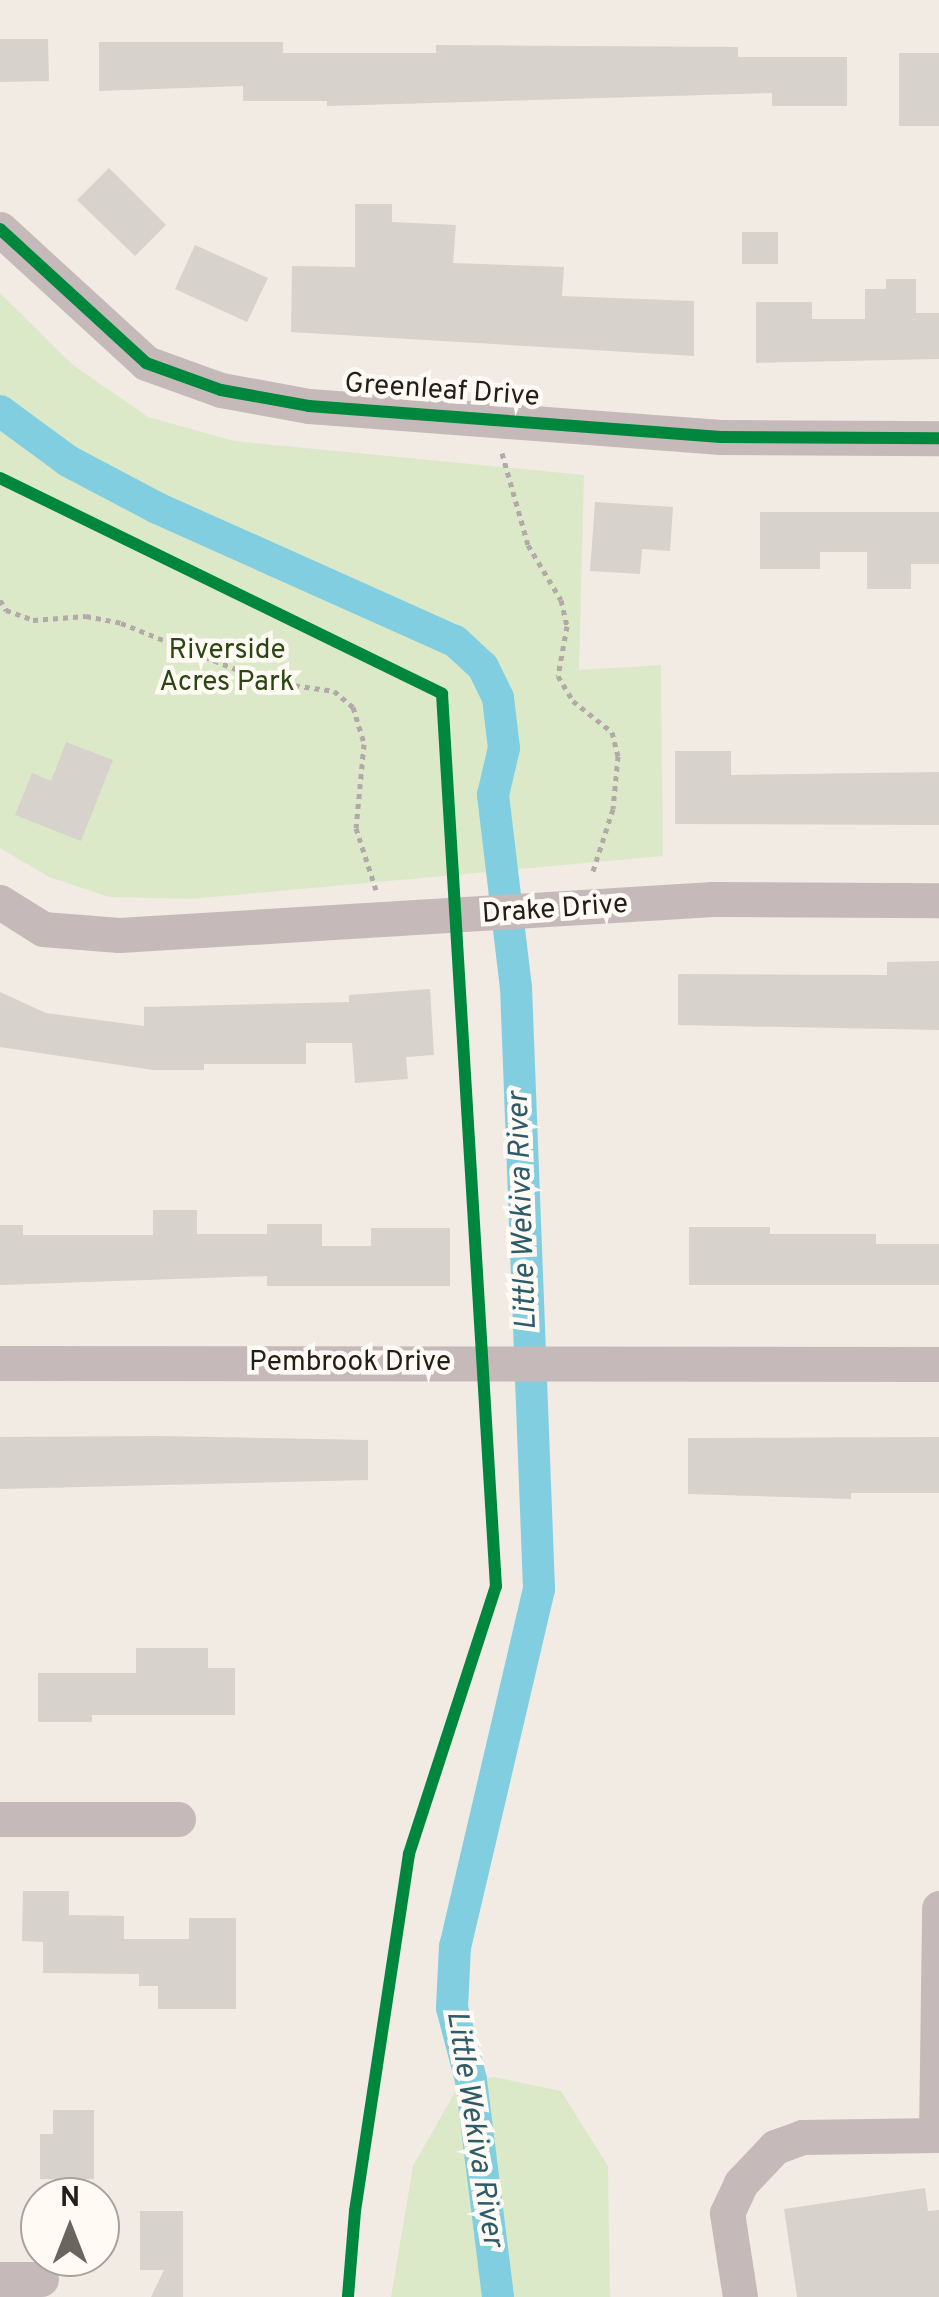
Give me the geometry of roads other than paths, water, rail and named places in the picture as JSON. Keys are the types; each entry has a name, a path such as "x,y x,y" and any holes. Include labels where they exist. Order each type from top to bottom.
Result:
{"street":[{"name":"Greenleaf Drive","path":"0,229 146,363 220,390 310,406 721,437 939,438"},
{"name":"Drake Drive","path":"0,902 43,929 120,935 713,899 939,900"},
{"name":"Pembrook Drive","path":"0,1363 939,1364"},
{"path":"0,1819 178,1819"},
{"path":"740,2297 728,2213 741,2183 775,2147 802,2137 938,2135 939,1908"},
{"path":"0,2279 41,2279"}],"waterway":[{"name":"Little Wekiva River","path":"0,411 68,461 157,508 455,641 483,667 498,698 504,748 493,795 516,987 539,1589 455,1946 452,2008 471,2080 498,2297"}],"park label":[{"name":"Riverside Acres Park","path":"227,667"}]}
